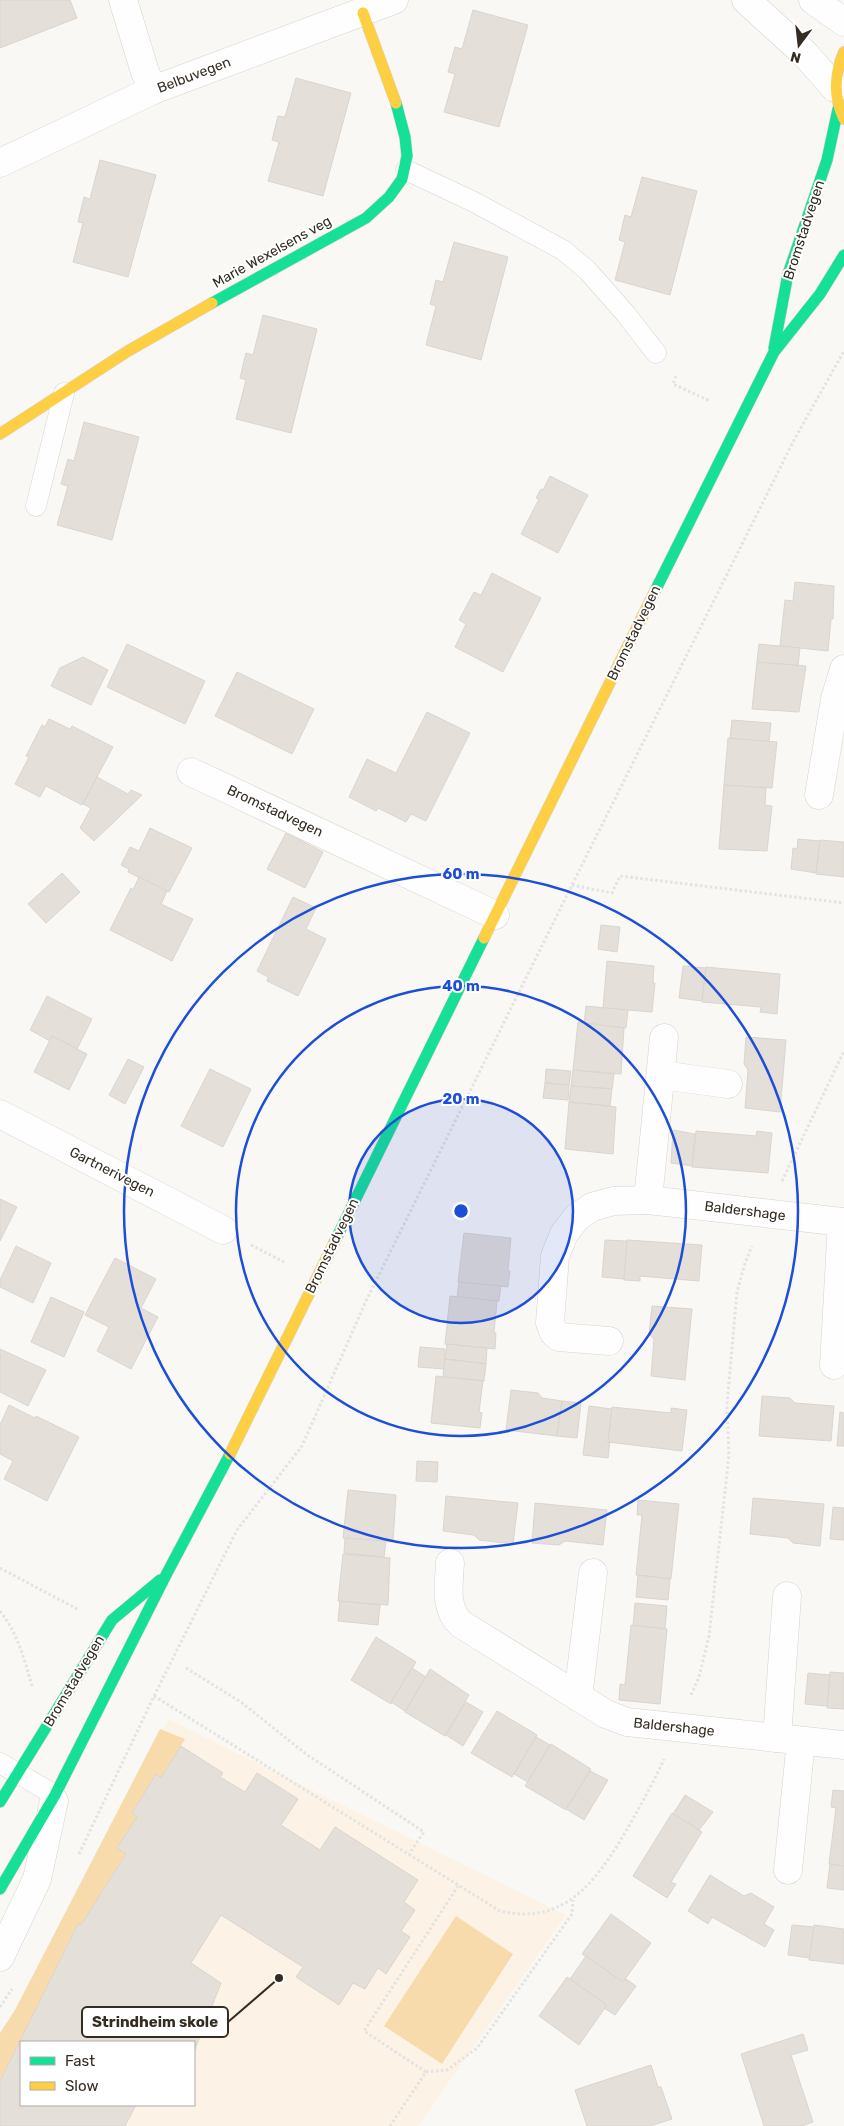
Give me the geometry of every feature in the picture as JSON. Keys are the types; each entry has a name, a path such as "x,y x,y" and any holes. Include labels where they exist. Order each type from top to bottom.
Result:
{"main road":[{"path":"362,13 398,106 403,124 406,170"},
{"name":"Bromstadvegen","path":"774,352 788,274 827,160 836,98 837,66 844,52"},
{"path":"836,98 844,119"},
{"name":"Marie Wexelsens veg","path":"0,434 128,350 366,218 382,206 396,190 406,170"},
{"name":"Bromstadvegen","path":"0,1889 55,1795 166,1575 221,1472 774,352 820,294 844,255"},
{"name":"Bromstadvegen","path":"0,1802 112,1620 166,1575"}],"street":[{"path":"123,0 145,72 153,90"},
{"name":"Belbuvegen","path":"0,163 153,90 394,0"},
{"path":"746,0 805,54 836,98"},
{"path":"814,0 844,22"},
{"path":"819,795 835,699 844,669"},
{"name":"Bromstadvegen","path":"191,772 495,915"},
{"path":"648,1200 664,1038"},
{"path":"661,1075 728,1084"},
{"name":"Gartnerivegen","path":"0,1114 223,1230"},
{"name":"Baldershage","path":"609,1341 559,1337 554,1333 550,1323 555,1256 564,1234 577,1217 592,1207 613,1201 648,1200 843,1222 834,1365"},
{"name":"Baldershage","path":"450,1562 449,1593 453,1617 460,1624 606,1714 627,1722 844,1745"},
{"path":"578,1697 593,1573"},
{"path":"787,1596 788,1870"},
{"name":"Bromstadvegen","path":"0,1957 37,1879 55,1795"}],"lane":[{"path":"406,170 472,201 563,250 587,270 625,313 656,353"},
{"path":"36,506 64,393"},
{"path":"0,1762 55,1795"}],"path":[{"path":"78,1856 154,1696 237,1530 302,1446 366,1301 572,885 794,440 844,352"},
{"path":"656,353 676,375 673,384 710,401"},
{"path":"572,885 612,893 620,876 844,902"},
{"path":"154,1696 500,1911 516,1915 535,1914 553,1910 573,1899 588,1887 611,1857 653,1784 699,1677 709,1636 728,1455 727,1404 738,1292 745,1263 766,1214 844,1051"},
{"path":"0,1568 81,1611"},
{"path":"0,1611 20,1644 33,1692"},
{"path":"186,1668 241,1702 306,1754 424,1832 409,1854"},
{"path":"458,1886 364,2031 426,2072 447,2070 477,2048 572,1914 573,1899"},
{"path":"0,2007 14,1986"},
{"path":"390,2126 426,2072"}],"shaded area":[{"path":"168,1719 566,1915 418,2126 0,2126 0,2050"},
{"path":"160,1729 185,1739 161,1778 156,1775 132,1813 137,1817 126,1854 81,1925 0,2081 0,2033 15,2010"},
{"path":"456,1916 513,1954 442,2064 384,2026"}],"building":[{"path":"0,0 70,0 77,18 0,48"},
{"path":"473,10 528,25 499,127 444,112 455,74 448,72 455,47 462,49"},
{"path":"296,78 351,93 323,196 268,181 279,142 272,140 278,116 285,117"},
{"path":"100,160 156,175 128,277 73,262 83,223 78,222 84,197 90,199"},
{"path":"642,177 697,191 670,295 615,280 625,242 619,240 625,215 631,217"},
{"path":"454,242 508,257 481,360 426,345 436,306 430,304 436,280 443,282"},
{"path":"263,315 317,329 291,433 236,419 246,380 240,378 246,353 253,355"},
{"path":"84,422 139,437 112,540 57,525 68,486 61,484 68,459 74,461"},
{"path":"550,476 588,495 558,553 521,534 539,499 536,498 541,489 543,490"},
{"path":"492,573 541,598 503,672 455,647 466,624 459,620 474,592 481,595"},
{"path":"795,582 834,586 833,619 831,619 828,651 780,646 785,600 793,601"},
{"path":"127,644 205,681 185,724 107,687"},
{"path":"759,644 800,648 798,666 757,662"},
{"path":"83,657 108,670 91,705 51,686 60,668"},
{"path":"757,662 806,666 799,712 752,709"},
{"path":"237,672 314,709 292,754 215,716"},
{"path":"427,712 470,733 426,821 411,814 406,822 378,808 376,811 349,797 367,759 396,773"},
{"path":"49,719 70,729 72,726 113,747 82,805 46,786 40,797 15,784 29,757 26,756 42,725 45,727"},
{"path":"732,720 771,723 769,742 730,738"},
{"path":"728,738 777,742 772,788 724,785"},
{"path":"97,777 128,794 131,790 142,795 94,841 80,828 91,808 83,804"},
{"path":"724,785 766,788 765,805 772,806 767,851 719,849"},
{"path":"150,828 192,848 169,892 128,872 129,869 121,865 130,847 139,851"},
{"path":"286,833 323,852 305,888 267,869"},
{"path":"798,839 820,841 816,873 791,869 793,848 797,849"},
{"path":"820,840 844,842 844,877 816,874"},
{"path":"62,873 80,892 46,923 28,904"},
{"path":"139,877 167,891 161,904 193,919 172,961 110,930 131,888 133,890"},
{"path":"293,897 316,908 306,929 326,939 298,996 267,981 268,977 257,971"},
{"path":"601,925 620,927 617,952 598,949"},
{"path":"607,961 654,966 653,983 655,983 652,1012 603,1008"},
{"path":"683,966 706,968 702,1001 679,998"},
{"path":"706,967 780,974 777,1014 760,1012 761,1007 702,1002"},
{"path":"47,996 92,1019 77,1049 52,1036 50,1041 30,1030"},
{"path":"586,1006 628,1010 626,1028 584,1024"},
{"path":"578,1022 624,1028 621,1074 573,1070"},
{"path":"52,1036 87,1054 69,1090 34,1072"},
{"path":"746,1037 786,1040 780,1112 745,1108 748,1070 744,1064"},
{"path":"128,1059 144,1067 125,1104 109,1095"},
{"path":"210,1069 251,1089 223,1147 181,1126"},
{"path":"546,1069 571,1071 569,1085 545,1083"},
{"path":"573,1070 614,1074 612,1089 571,1086"},
{"path":"545,1083 569,1085 568,1100 543,1098"},
{"path":"571,1086 612,1089 610,1106 569,1102"},
{"path":"569,1102 616,1107 613,1154 565,1149"},
{"path":"673,1130 695,1134 693,1166 671,1163"},
{"path":"696,1131 756,1136 757,1131 772,1133 768,1173 692,1167"},
{"path":"0,1199 17,1207 0,1241"},
{"path":"464,1233 511,1238 508,1287 458,1282"},
{"path":"605,1240 627,1241 624,1279 602,1277"},
{"path":"627,1240 702,1245 699,1281 640,1276 640,1281 624,1280"},
{"path":"16,1246 51,1263 33,1303 0,1287 0,1280"},
{"path":"115,1258 156,1279 141,1308 158,1317 131,1369 97,1351 109,1327 85,1315"},
{"path":"459,1282 501,1286 499,1301 457,1297"},
{"path":"450,1296 497,1301 494,1333 496,1333 495,1349 445,1344"},
{"path":"51,1297 84,1312 64,1357 31,1342"},
{"path":"652,1306 692,1309 685,1380 651,1376 654,1339 649,1334"},
{"path":"447,1344 487,1348 486,1364 445,1359"},
{"path":"420,1347 445,1349 444,1369 418,1367"},
{"path":"0,1349 46,1370 28,1406 0,1392"},
{"path":"445,1359 486,1364 484,1381 443,1377"},
{"path":"436,1376 483,1381 479,1412 482,1413 480,1428 431,1423"},
{"path":"511,1390 538,1393 542,1398 562,1401 557,1436 506,1430"},
{"path":"762,1396 790,1398 795,1403 834,1406 831,1441 759,1436"},
{"path":"562,1401 581,1403 577,1438 557,1436"},
{"path":"9,1405 79,1437 47,1501 4,1479 13,1461 0,1454 0,1425"},
{"path":"589,1406 612,1409 608,1458 583,1455"},
{"path":"612,1407 671,1413 671,1408 687,1410 682,1451 608,1442"},
{"path":"840,1412 844,1413 844,1446 837,1446"},
{"path":"417,1461 438,1462 437,1482 416,1481"},
{"path":"348,1490 396,1495 393,1542 343,1538"},
{"path":"446,1496 518,1503 513,1544 479,1540 474,1535 443,1531"},
{"path":"753,1498 824,1504 820,1546 793,1543 788,1538 750,1534"},
{"path":"638,1500 679,1504 671,1579 636,1575 642,1515 637,1515"},
{"path":"535,1503 607,1510 603,1545 565,1541 559,1545 532,1543"},
{"path":"833,1507 844,1508 844,1540 830,1539"},
{"path":"345,1538 386,1541 384,1557 344,1553"},
{"path":"343,1554 390,1558 388,1605 338,1601"},
{"path":"638,1575 670,1579 668,1600 636,1597"},
{"path":"340,1601 380,1605 378,1625 338,1621"},
{"path":"635,1603 667,1606 665,1629 633,1626"},
{"path":"631,1625 667,1629 660,1704 619,1700 620,1684 625,1685"},
{"path":"376,1637 416,1662 391,1704 351,1680"},
{"path":"412,1668 426,1677 405,1711 391,1702"},
{"path":"430,1669 469,1695 445,1736 405,1712"},
{"path":"830,1672 844,1673 844,1709 827,1708"},
{"path":"808,1673 830,1675 827,1706 805,1704"},
{"path":"466,1702 483,1712 463,1746 446,1735"},
{"path":"497,1711 537,1735 512,1777 471,1753"},
{"path":"536,1737 550,1745 528,1782 514,1774"},
{"path":"551,1744 591,1769 566,1810 525,1786"},
{"path":"181,1746 223,1773 220,1777 245,1792 257,1773 298,1799 281,1825 320,1850 335,1827 418,1880 404,1902 415,1910 401,1931 410,1937 386,1974 378,1968 365,1989 353,1983 339,2005 296,1977 303,1967 221,1915 191,1963 221,1983 195,2049 195,2041 20,2041 20,2106 135,2106 125,2126 0,2126 0,2081 78,1924 81,1925 126,1854 117,1848 137,1817 132,1813 156,1774 161,1778"},
{"path":"590,1771 608,1780 584,1820 566,1809"},
{"path":"833,1790 844,1791 844,1866 829,1864 836,1808 831,1807"},
{"path":"685,1795 713,1812 699,1830 673,1814"},
{"path":"672,1813 702,1832 671,1882 676,1884 667,1898 633,1876"},
{"path":"830,1864 844,1866 844,1890 827,1888"},
{"path":"710,1875 744,1896 751,1893 774,1907 764,1924 774,1930 765,1947 712,1917 708,1924 688,1911"},
{"path":"611,1914 651,1943 623,1982 582,1954"},
{"path":"792,1925 814,1927 810,1958 788,1955"},
{"path":"814,1925 844,1929 844,1964 809,1960"},
{"path":"586,1956 623,1982 626,1979 636,1986 615,2015 604,2008 607,2005 570,1979"},
{"path":"567,1977 607,2005 579,2045 539,2016"},
{"path":"803,2034 808,2050 791,2055 813,2122 802,2126 764,2126 741,2054"},
{"path":"651,2065 672,2119 650,2126 587,2126 575,2090"}],"traffic: fast":[{"path":"212,303 366,218 389,197 402,179 407,156 405,137 396,103"},
{"path":"774,348 788,274 827,160 838,109"},
{"path":"655,591 774,352 820,294 844,255"},
{"path":"334,1243 484,938"},
{"path":"0,1889 55,1795 166,1575 230,1454"},
{"path":"0,1802 112,1620 160,1580"}],"traffic: slow":[{"path":"363,13 396,103"},
{"path":"844,52 838,69 836,86 838,102 844,119"},
{"path":"0,434 128,351 212,303"},
{"path":"484,938 655,591"},
{"path":"230,1454 334,1243"}],"place":[{"name":"Strindheim skole","path":"279,1978"}]}
